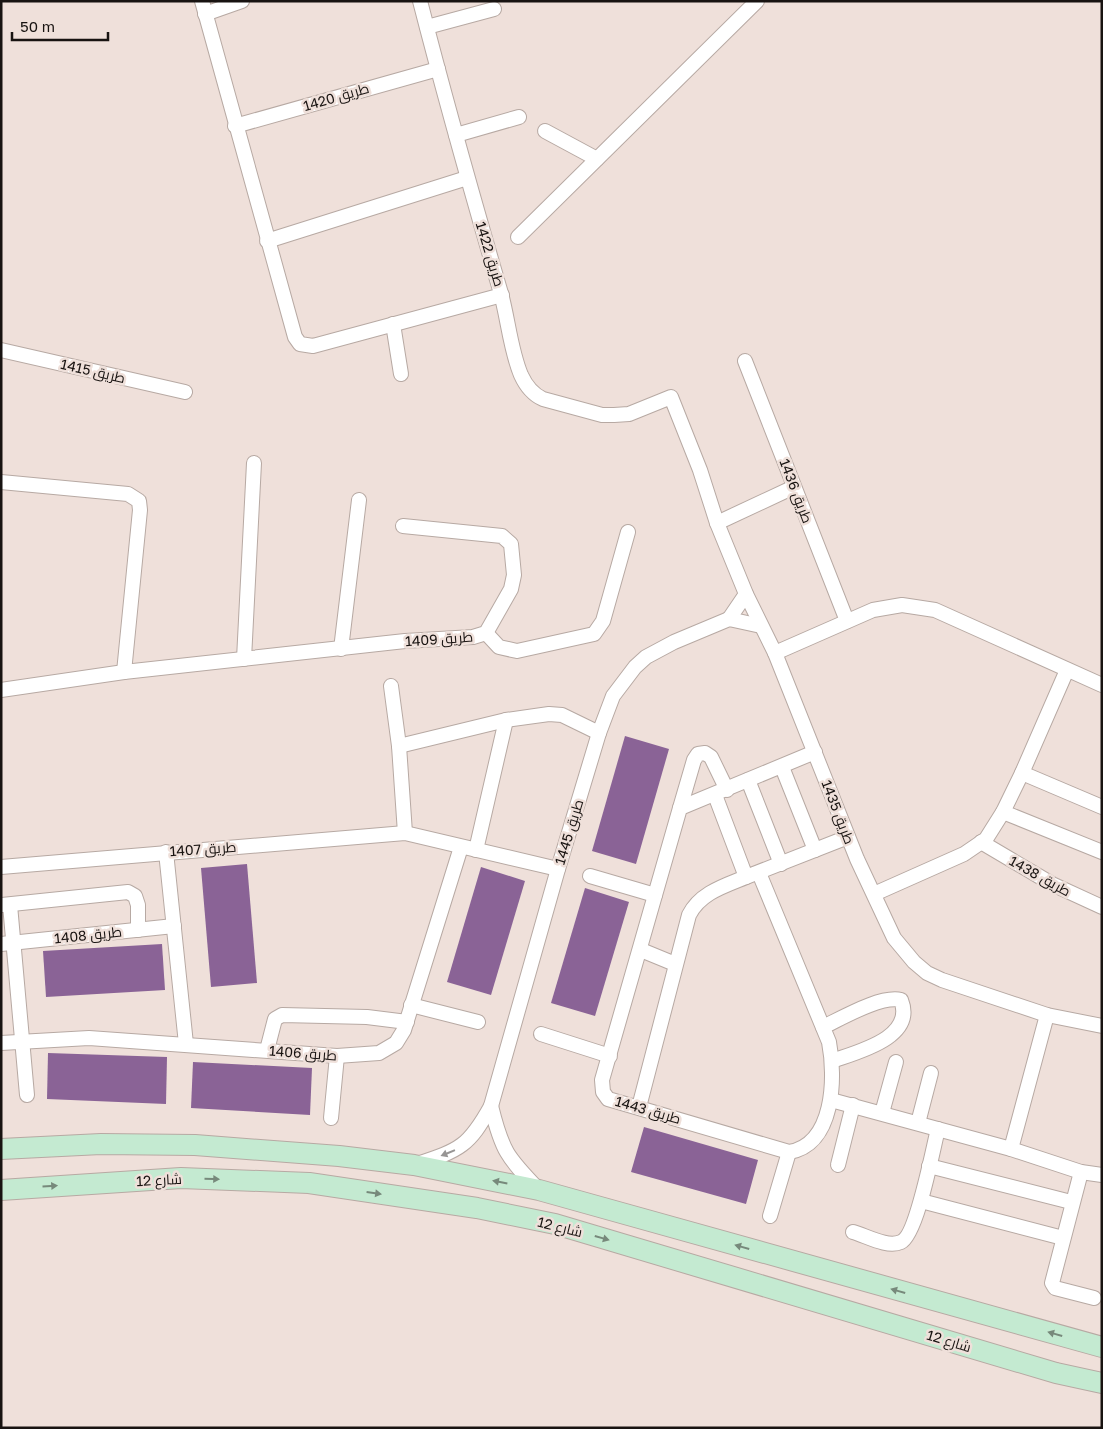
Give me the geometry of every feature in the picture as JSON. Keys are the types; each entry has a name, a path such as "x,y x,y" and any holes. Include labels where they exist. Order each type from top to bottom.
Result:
{"street":[{"path":"242,1 203,8 267,241 295,337 300,344 313,346 502,295"},
{"name":"طريق 1422","path":"420,1 467,178 502,295 520,373 534,395 602,415 629,414 671,397 700,470"},
{"path":"518,237 757,1"},
{"path":"427,27 494,9"},
{"name":"طريق 1420","path":"234,126 438,69"},
{"path":"456,135 519,117"},
{"path":"545,131 597,159"},
{"path":"267,241 467,178"},
{"path":"393,324 401,374"},
{"name":"طريق 1415","path":"1,350 185,392"},
{"name":"طريق 1436","path":"745,361 847,621"},
{"path":"244,659 254,463"},
{"name":"طريق 1435","path":"700,470 717,522 746,594 775,653 848,837 894,938 914,962 927,973 1047,1015 1102,1026"},
{"path":"1,482 128,494 139,501 140,510 124,672"},
{"path":"717,522 794,487"},
{"path":"342,649 360,500"},
{"name":"طريق 1409","path":"1,690 124,672 446,637 473,637 486,633 511,588 514,562 511,544 502,536 403,526"},
{"path":"486,633 499,647 517,651 594,634 603,621 628,532"},
{"path":"746,594 729,619 761,626"},
{"path":"775,653 873,610 902,605 935,610 1102,685"},
{"name":"طريق 1445","path":"414,1165 458,1149 478,1130 491,1106 558,869 599,733 613,696 635,667 646,657 674,642 729,619"},
{"path":"874,894 964,854 986,839 1003,812 1022,773 1067,670"},
{"path":"391,686 399,746 405,833"},
{"path":"399,746 534,715 562,716 599,733"},
{"path":"476,850 506,720"},
{"path":"680,808 815,752"},
{"name":"طريق 1443","path":"721,792 711,757 705,753 698,754 694,760 641,950 602,1080 603,1092 608,1099 788,1152"},
{"path":"782,766 815,850"},
{"path":"1022,773 1102,807"},
{"path":"748,780 781,864"},
{"path":"721,792 752,875 829,1042 832,1061 831,1100 819,1132 810,1144 801,1150 788,1152 770,1216"},
{"path":"1003,812 1102,852"},
{"name":"طريق 1407","path":"1,867 405,833 558,869"},
{"path":"639,1107 675,964 689,915 695,903 708,894 752,875 848,837"},
{"name":"طريق 1438","path":"982,842 1052,884 1102,907"},
{"name":"طريق 1406","path":"1,1043 89,1038 337,1056 379,1053 387,1050 396,1043 407,1022 461,847"},
{"path":"166,852 186,1044"},
{"path":"590,876 656,895"},
{"path":"27,1095 23,1041 7,944 6,905 128,892 135,896 138,905 138,930"},
{"name":"طريق 1408","path":"7,944 174,926"},
{"path":"641,950 675,964"},
{"path":"822,1027 878,1002 894,998 901,1000 903,1006 904,1013 898,1026 886,1040 832,1061"},
{"path":"411,1005 478,1022"},
{"path":"267,1050 275,1019 282,1015 367,1017 407,1022"},
{"path":"1011,1149 1047,1015"},
{"path":"541,1034 610,1056"},
{"path":"331,1118 337,1056"},
{"path":"882,1114 896,1062"},
{"path":"918,1123 931,1073"},
{"path":"831,1100 1011,1149 1081,1172 1102,1175"},
{"path":"838,1165 853,1105"},
{"path":"491,1106 504,1151 539,1190"},
{"path":"853,1232 888,1244 901,1242 907,1238 921,1201 938,1129"},
{"path":"1,1158 10,1148 101,1144 195,1145 339,1156 414,1165 539,1190 1102,1348"},
{"path":"929,1166 1071,1202"},
{"path":"1081,1172 1071,1202 1052,1283 1055,1288 1094,1298"},
{"name":"شارع 12","path":"1,1190 191,1178 309,1183 477,1208 591,1235 1056,1372 1102,1383"},
{"path":"921,1201 1063,1238"},
{"path":"1056,1372 1102,1392"}],"building":[{"path":"625,736 669,749 636,864 592,851"},
{"path":"247,864 257,983 211,987 201,868"},
{"path":"481,867 525,881 491,995 447,982"},
{"path":"585,888 629,902 595,1016 551,1003"},
{"path":"162,944 165,990 46,997 43,951"},
{"path":"48,1053 167,1057 166,1104 47,1099"},
{"path":"193,1062 312,1068 310,1115 191,1108"},
{"path":"644,1127 758,1160 746,1204 631,1172"}]}
